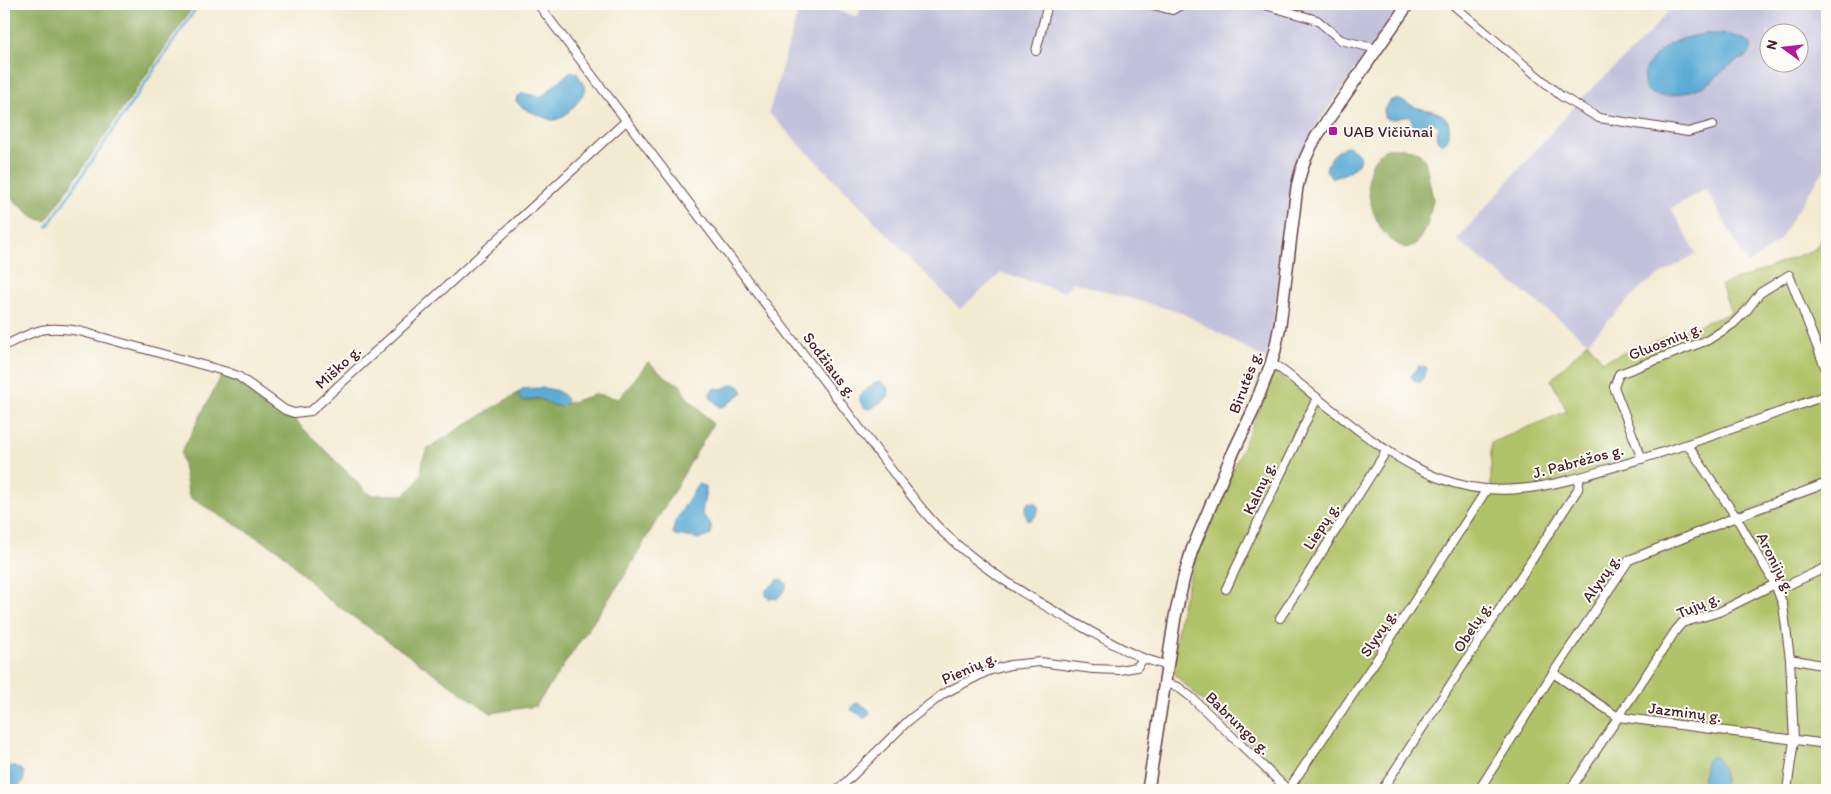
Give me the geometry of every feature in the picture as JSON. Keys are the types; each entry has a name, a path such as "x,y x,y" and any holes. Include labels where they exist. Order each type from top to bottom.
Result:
{"main road":[{"name":"Birutės g.","path":"1148,790 1177,604 1192,550 1271,364 1280,325 1297,187 1301,171 1310,146 1408,4"}],"street":[{"name":"Sodžiaus g.","path":"538,4 899,480 941,531 962,550 1021,592 1143,659 1167,665"},
{"path":"1036,51 1048,4"},
{"path":"1150,4 1172,10 1183,4"},
{"path":"1262,4 1317,20 1341,40 1377,49"},
{"path":"1452,4 1560,96 1598,118 1688,132 1713,125"},
{"name":"Miško g.","path":"4,346 36,330 60,328 79,331 224,371 238,376 285,410 294,413 311,411 627,120"},
{"name":"Gluosnių g.","path":"1642,459 1614,387 1619,374 1708,340 1733,324 1760,293 1789,274 1827,372"},
{"name":"J. Pabrėžos g.","path":"1271,364 1284,371 1316,398 1387,450 1437,478 1487,489 1549,486 1688,445 1827,395"},
{"name":"Kalnų g.","path":"1226,589 1316,398"},
{"name":"Aronijų g.","path":"1688,445 1736,517 1776,584 1782,605 1790,659 1794,740 1787,790"},
{"name":"Liepų g.","path":"1280,618 1387,450"},
{"name":"Obelų g.","path":"1382,790 1578,490 1580,477"},
{"name":"Alyvų g.","path":"1479,790 1553,673 1629,560 1827,483"},
{"name":"Slyvų g.","path":"1288,790 1377,659 1487,489"},
{"name":"Tujų g.","path":"1570,790 1676,630 1682,624 1719,612 1776,584 1786,586 1827,567"},
{"name":"Pienių g.","path":"838,790 908,721 943,694 988,671 1010,665 1040,662 1092,669 1119,670 1137,666 1143,659"},
{"path":"1790,659 1827,666"},
{"name":"Jazminų g.","path":"1553,673 1618,717 1827,744"},
{"name":"Babrungo g.","path":"1164,683 1178,687 1191,697 1288,790"}],"shaded area":[{"path":"800,4 815,4 858,17 862,4 1401,4 1315,127 1297,162 1293,177 1270,345 1266,359 1182,313 1072,282 1065,292 1001,273 960,309 769,113"},
{"path":"1674,4 1827,4 1827,166 1779,241 1748,264 1706,189 1671,208 1696,253 1642,286 1588,342 1457,240 1579,101 1646,37"}],"green space":[{"path":"4,4 195,4 46,221 34,218 4,191"},
{"path":"1389,148 1403,148 1418,152 1425,160 1433,199 1427,226 1416,244 1406,248 1387,236 1380,227 1368,189 1372,164 1379,154"},
{"path":"1827,231 1827,790 1295,790 1245,740 1178,678 1171,668 1182,605 1195,559 1275,372 1396,460 1414,470 1450,485 1491,493 1491,443 1567,411 1551,380 1588,342 1602,361 1731,313 1721,285 1815,249"},
{"path":"648,362 666,377 680,385 685,395 713,424 623,578 536,706 491,713 325,597 280,551 189,497 181,453 224,371 285,410 370,495 404,495 415,485 421,474 423,459 428,448 519,392 518,395 525,402 535,399 561,407 596,394 619,399"}],"water":[{"path":"1705,34 1729,35 1746,40 1751,44 1750,53 1745,58 1733,63 1702,87 1667,96 1654,95 1649,92 1644,83 1644,77 1645,71 1652,60 1666,46 1676,41"},
{"path":"571,71 577,73 586,89 576,104 566,114 556,120 548,119 525,109 516,101 517,97 523,93 541,97"},
{"path":"1397,99 1415,107 1439,113 1445,117 1448,121 1449,136 1445,143 1437,139 1439,127 1435,123 1425,129 1417,129 1414,127 1410,117 1390,120 1384,117 1384,109 1391,100"},
{"path":"1347,146 1357,152 1360,159 1351,170 1332,178 1326,170 1329,162 1336,152"},
{"path":"1418,366 1426,367 1427,370 1421,382 1416,382 1411,377"},
{"path":"880,381 889,392 888,397 871,409 865,408 860,402 860,395"},
{"path":"734,384 740,387 743,392 725,406 720,407 711,399 710,392 714,388 722,389"},
{"path":"547,388 559,392 567,400 561,407 551,405 539,398 522,401 518,395 522,389"},
{"path":"700,484 706,487 702,514 711,524 711,535 700,539 675,535 673,532 675,522 697,485"},
{"path":"1029,502 1035,503 1039,508 1036,516 1031,520 1028,520 1025,511"},
{"path":"779,579 786,583 786,588 777,599 768,598 766,590"},
{"path":"857,703 866,707 870,712 864,719 851,710 853,705"},
{"path":"1711,757 1715,757 1721,765 1724,776 1723,785 1721,790 1701,790 1706,761"},
{"path":"12,766 24,772 24,779 17,790 4,790 4,770 6,767"}],"waterway":[{"path":"47,227 199,4"}],"place":[{"name":"UAB Vičiūnai","path":"1333,131"}]}
